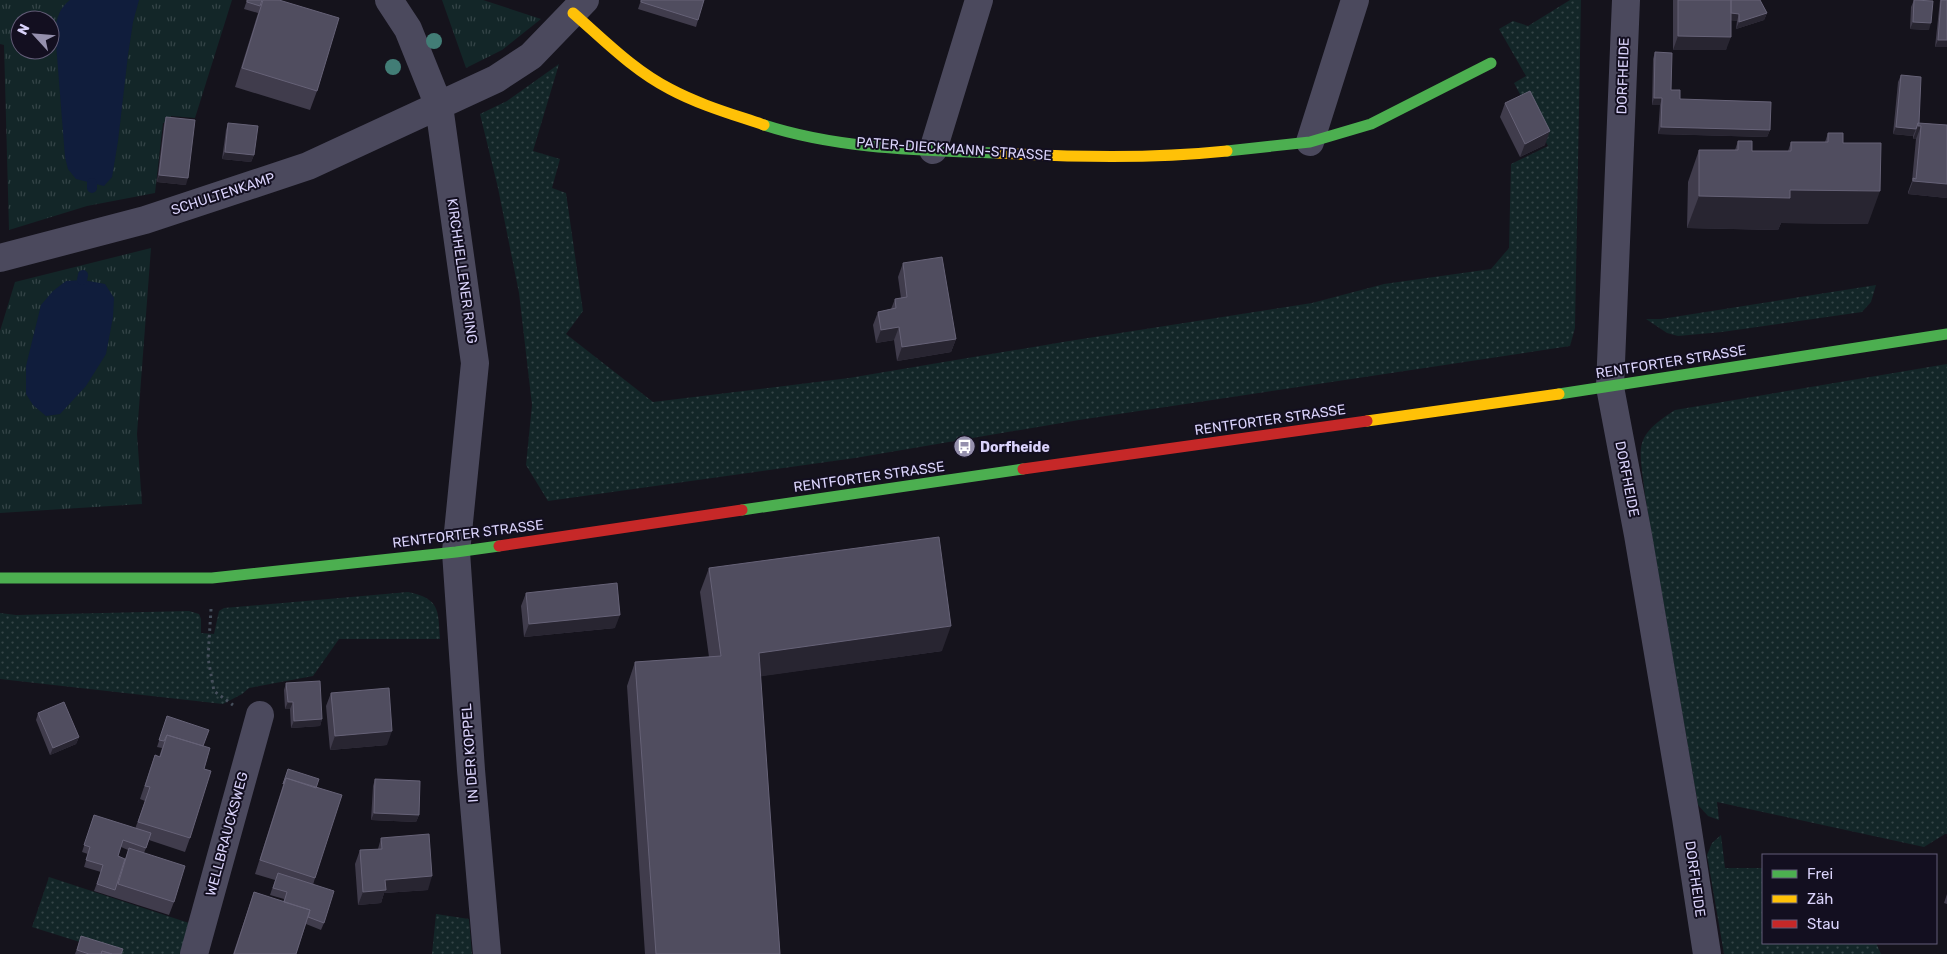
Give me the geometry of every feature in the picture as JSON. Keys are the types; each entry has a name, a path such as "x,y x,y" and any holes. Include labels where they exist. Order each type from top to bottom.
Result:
{"main road":[{"name":"PATER-DIECKMANN-STRASSE","path":"579,7 631,64 669,89 709,107 792,134 884,148 1074,157 1175,156 1310,142 1372,124 1491,63"},
{"name":"RENTFORTER STRASSE","path":"0,578 212,578 456,552 1610,387 1947,334"}],"street":[{"name":"KIRCHHELLENER RING","path":"389,0 408,30 439,106 476,363 456,552"},
{"path":"933,150 979,0"},
{"path":"1310,142 1355,0"},
{"name":"DORFHEIDE","path":"1626,0 1610,387 1642,554 1686,818 1706,954"},
{"name":"SCHULTENKAMP","path":"0,258 145,220 308,166 496,79 531,56 579,7"},
{"name":"IN DER KOPPEL","path":"456,552 470,770 486,954"},
{"name":"WELLBRAUCKSWEG","path":"194,954 258,719"}],"path":[{"path":"212,578 208,658 214,691 258,719"}],"green space":[{"path":"0,0 232,0 195,118 171,116 170,123 163,123 155,193 87,206 9,230 4,45 0,44"},
{"path":"442,0 483,0 541,19 502,50 466,68"},
{"path":"1570,0 1581,0 1575,328 1570,346 1079,420 855,458 548,501 526,465 532,405 519,293 498,188 480,114 507,101 559,64 533,151 560,159 552,188 566,193 583,311 566,334 653,402 849,378 1312,303 1384,284 1491,269 1509,248 1511,164 1548,146 1514,83 1526,76 1499,29 1513,21 1528,26"},
{"path":"151,248 137,434 142,504 0,513 0,331 15,282"},
{"path":"1876,285 1871,302 1862,312 1722,332 1678,336 1667,333 1646,319 1661,319"},
{"path":"1947,364 1947,834 1924,847 1717,802 1719,820 1708,816 1698,805 1645,495 1641,454 1645,437 1651,428 1675,410"},
{"path":"408,592 432,602 439,620 440,639 339,639 313,676 249,688 223,704 0,679 0,613 16,615 189,611 199,614 201,633 214,634 219,611 224,608"},
{"path":"1721,835 1725,868 1762,868 1762,944 1876,944 1881,954 1724,954 1707,855 1712,843"},
{"path":"49,877 189,923 181,954 118,954 32,927"},
{"path":"436,914 469,919 472,954 432,954"}],"water":[{"path":"70,0 139,0 133,22 112,177 104,186 76,179 68,169 65,157 57,60 60,60 60,12"},
{"path":"83,280 105,284 114,298 113,317 106,354 86,386 60,414 46,416 33,405 26,394 26,366 41,305 53,291 66,281"}],"building":[{"path":"247,0 262,0 260,6 247,2"},
{"path":"263,0 279,0 339,18 317,91 242,68"},
{"path":"641,0 704,0 698,20 641,2"},
{"path":"1678,0 1731,0 1731,37 1678,36"},
{"path":"1731,0 1760,0 1767,13 1739,22 1739,14 1731,13"},
{"path":"1914,0 1933,1 1931,23 1913,22"},
{"path":"1941,0 1947,0 1947,40 1938,40"},
{"path":"1655,52 1672,53 1671,90 1680,90 1680,99 1771,102 1770,130 1661,127 1662,98 1654,98"},
{"path":"1901,75 1921,77 1919,123 1916,129 1896,127"},
{"path":"1530,91 1550,131 1525,144 1505,103"},
{"path":"166,117 195,120 188,178 159,175"},
{"path":"228,123 258,126 254,155 225,152"},
{"path":"1918,123 1947,125 1947,184 1913,181 1913,178 1916,179 1921,126 1918,126"},
{"path":"1828,133 1843,133 1843,143 1881,143 1880,191 1790,190 1790,198 1699,196 1699,150 1738,150 1738,141 1752,141 1752,151 1791,151 1791,142 1828,142"},
{"path":"942,257 956,339 902,347 899,327 881,330 878,312 896,308 895,299 907,297 903,263"},
{"path":"939,537 951,626 759,653 780,954 656,954 635,662 721,656 709,568"},
{"path":"617,583 620,615 529,624 526,593"},
{"path":"320,681 322,719 294,721 293,702 288,702 286,683"},
{"path":"389,688 392,731 335,736 331,693"},
{"path":"64,702 79,737 53,748 38,713"},
{"path":"167,716 209,730 203,746 167,735 164,741 159,740"},
{"path":"167,735 210,748 204,769 211,771 190,838 138,822 150,787 145,786 155,755 160,757"},
{"path":"288,769 319,779 316,788 286,778 283,784"},
{"path":"286,778 342,795 315,878 260,860"},
{"path":"375,779 420,781 419,815 374,813"},
{"path":"94,815 151,833 146,848 123,840 118,856 125,859 115,890 97,884 103,865 86,860 90,847 84,845"},
{"path":"429,834 432,876 385,880 386,890 363,892 360,850 382,849 381,838"},
{"path":"129,848 185,866 174,902 118,884"},
{"path":"278,873 334,891 324,923 308,917 310,910 284,902 287,892 273,888"},
{"path":"254,892 310,910 296,954 234,954"},
{"path":"81,936 123,949 121,954 102,951 101,954 89,954 77,950"},
{"path":"102,951 112,954 101,954"}],"waterway":[{"path":"92,183 92,188"},
{"path":"82,280 83,275"}],"traffic: fast":[{"path":"1227,151 1310,142 1371,124 1491,63"},
{"path":"764,125 792,133 849,144 996,153"},
{"path":"1559,394 1947,334"},
{"path":"742,510 1023,469"},
{"path":"0,578 212,578 499,546"}],"traffic: slow":[{"path":"573,13 619,54 656,81 693,100 764,125"},
{"path":"996,153 1112,156 1198,154 1227,151"},
{"path":"1367,421 1559,394"}],"traffic: jam":[{"path":"1023,469 1367,421"},
{"path":"499,546 742,510"}],"place":[{"name":"Dorfheide","path":"964,447"}]}
